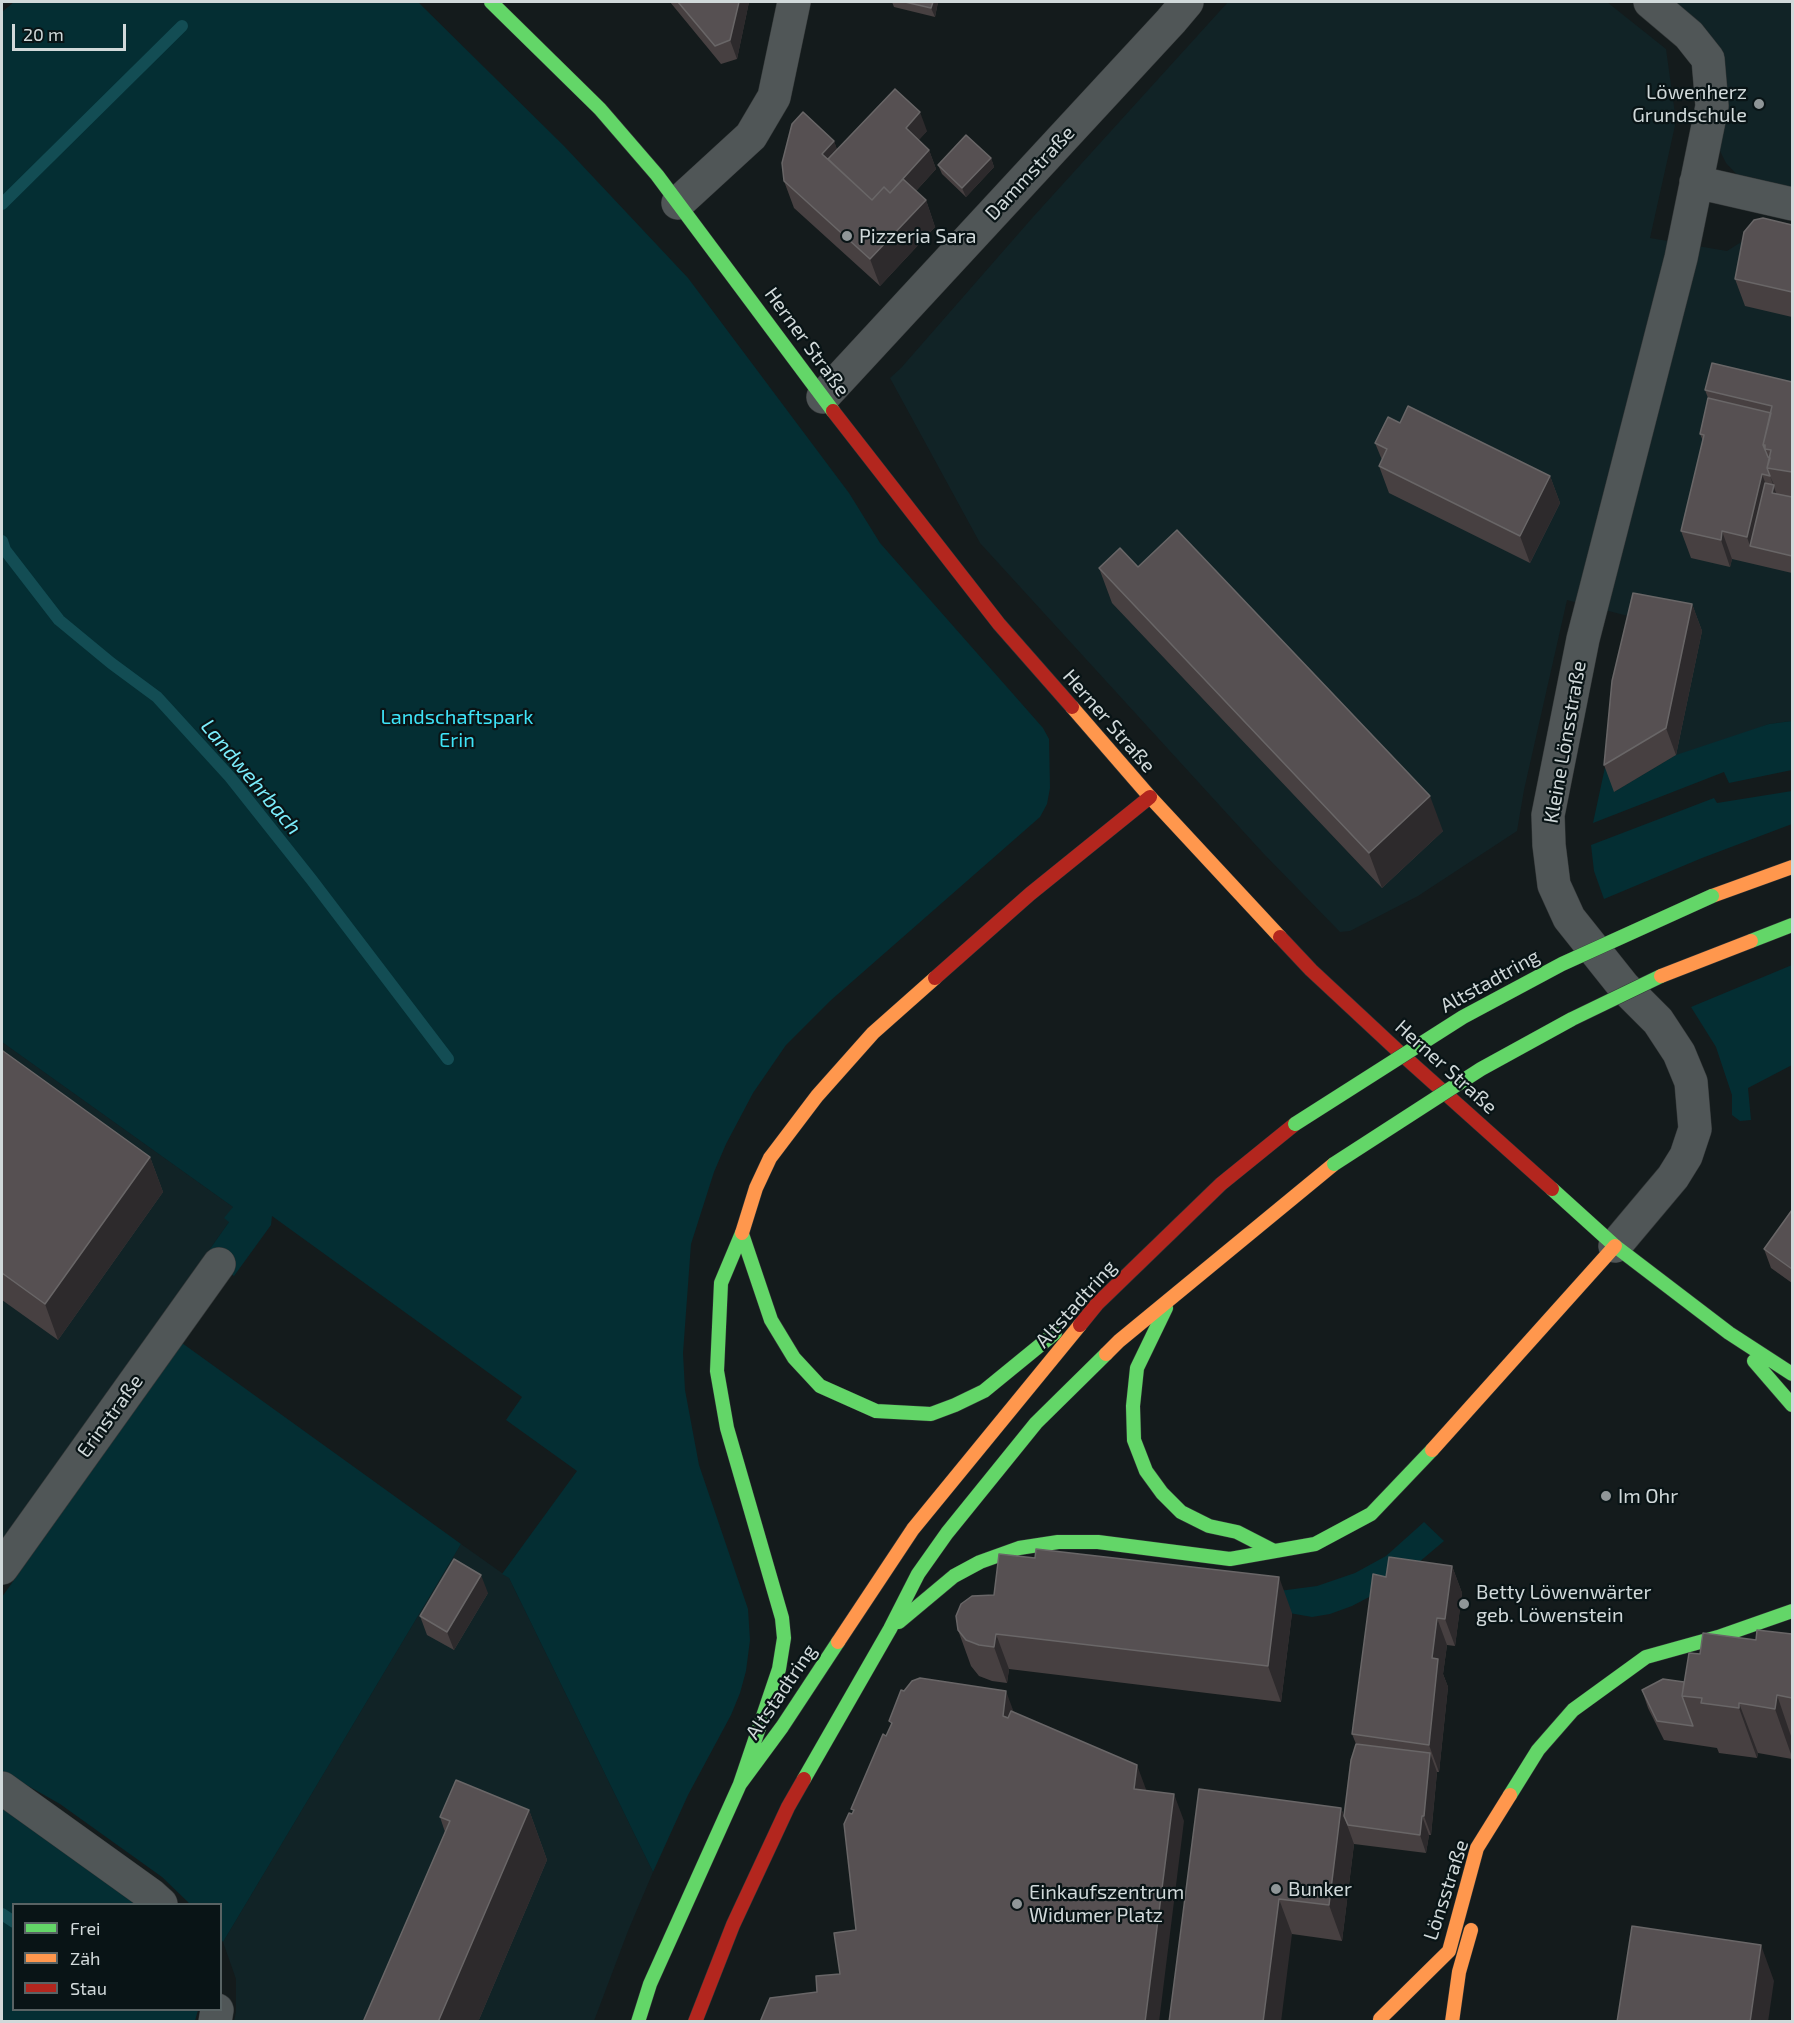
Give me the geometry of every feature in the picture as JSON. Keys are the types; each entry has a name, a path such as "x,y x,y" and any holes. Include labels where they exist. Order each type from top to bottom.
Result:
{"main road":[{"name":"Herner Straße","path":"491,2 600,109 657,175 823,397 999,624 1227,882 1311,970 1615,1246 1729,1333 1792,1374"},
{"path":"740,1784 779,1669 784,1638 782,1618 727,1428 717,1371 721,1283 742,1234 756,1188 770,1158 818,1096 873,1033 1030,894 1150,797"},
{"name":"Altstadtring","path":"638,2022 650,1984 740,1784 782,1727 913,1529 1097,1304 1221,1184 1295,1124 1462,1017 1562,964 1712,896 1792,867"},
{"path":"695,2022 733,1925 788,1807 890,1629 918,1574 947,1533 1036,1423 1119,1341 1334,1164 1481,1069 1572,1019 1660,977 1792,925"},
{"path":"742,1234 771,1320 794,1358 820,1386 876,1411 931,1414 984,1391 1045,1341 1097,1304"},
{"path":"890,1629 954,1576 980,1562 1019,1548 1058,1542 1098,1542 1230,1559 1315,1544 1348,1528 1371,1514 1408,1477 1615,1246"},
{"path":"1172,1298 1137,1368 1133,1406 1134,1440 1146,1471 1162,1493 1181,1512 1209,1526 1238,1532 1274,1551"},
{"path":"1729,1333 1792,1405"},
{"name":"Lönsstraße","path":"1380,2022 1380,2019 1449,1951 1477,1848 1538,1750 1573,1710 1646,1657 1718,1637 1792,1611"},
{"name":"Lönsstraße","path":"1673,1665 1718,1637"},
{"name":"Lönsstraße","path":"1611,1683 1644,1678"},
{"name":"Lönsstraße","path":"1452,2022 1459,1972 1474,1920"}],"street":[{"path":"678,203 751,136 774,97 794,2"},
{"name":"Dammstraße","path":"823,397 1187,2"},
{"name":"Kleine Lönsstraße","path":"1615,1246 1673,1177 1686,1156 1695,1129 1691,1082 1679,1053 1658,1022 1624,987 1569,918 1554,885 1548,815 1583,639 1681,258 1712,106 1708,59 1689,35 1650,2"},
{"path":"1696,182 1792,204"},
{"name":"Erinstraße","path":"2,1568 219,1264"},
{"path":"2,1788 159,1903"}],"shaded area":[{"path":"1228,2 1607,2 1666,49 1676,121 1650,238 1727,251 1746,239 1792,250 1792,721 1769,724 1614,792 1622,709 1643,620 1567,600 1524,790 1517,831 1418,896 1350,931 1340,932 1263,853 980,543 890,378"},
{"name":"Löwenherz Grundschule","path":"1672,2 1792,2 1792,192 1743,181 1726,163 1720,151 1718,50 1705,28"},
{"path":"2,1042 233,1207 229,1222 2,1541"},
{"path":"461,1544 509,1578 653,1872 594,2021 234,2021 236,1979 223,1942"}],"green space":[{"name":"Landschaftspark Erin","path":"14,2 418,2 564,146 688,278 849,493 880,543 1043,728 1049,739 1050,788 1047,804 1040,817 830,1001 786,1045 753,1093 714,1172 691,1244 683,1353 685,1390 699,1465 748,1609 750,1640 746,1671 731,1715 688,1795 653,1872 509,1578 502,1574 577,1471 506,1420 522,1397 272,1216 271,1225 234,1276 205,1256 229,1222 224,1218 233,1207 2,1042 2,12"},
{"path":"1637,619 1622,709 1614,792 1676,755 1769,724 1792,721 1792,770 1729,783 1724,772 1593,823"},
{"path":"1792,791 1792,824 1604,899 1594,871 1591,845 1714,798 1717,803"},
{"path":"1792,965 1792,1065 1748,1088 1751,1120 1740,1121 1732,1115 1732,1095 1716,1047 1691,1007"},
{"path":"182,1343 461,1544 223,1942 222,1903 189,1903 162,1877 60,1804 2,1771 2,1597"},
{"path":"1424,1522 1444,1541 1392,1585 1352,1606 1330,1614 1312,1617 1278,1611 1279,1591 1317,1586 1355,1573 1386,1556"},
{"path":"2,1803 143,1903 12,1903 12,2011 198,2011 195,2021 2,2021"}],"building":[{"path":"678,2 739,2 730,40 715,46"},
{"path":"905,2 933,2 931,8"},
{"path":"895,89 920,112 906,128 929,150 890,193 884,187 872,200 828,159"},
{"path":"803,112 834,141 822,154 872,200 884,187 890,193 903,179 926,200 870,259 784,181 782,163 792,124"},
{"path":"966,135 991,158 962,188 938,165"},
{"path":"1763,218 1792,225 1792,292 1735,279 1744,232 1754,220"},
{"path":"1712,363 1792,382 1792,472 1767,468 1771,450 1765,449 1763,445 1772,406 1705,390"},
{"path":"1708,398 1771,413 1763,445 1770,458 1767,468 1770,476 1762,474 1747,537 1722,531 1721,540 1681,531 1704,435 1700,434"},
{"path":"1408,406 1550,476 1520,536 1379,466 1387,449 1375,443 1388,417 1400,423"},
{"path":"1765,483 1774,485 1772,493 1792,497 1792,556 1750,546"},
{"path":"1177,530 1430,796 1369,853 1099,568 1120,548 1138,567"},
{"path":"1633,593 1692,604 1666,728 1604,765 1612,681"},
{"path":"3,1051 150,1157 45,1304 2,1273"},
{"path":"1792,1210 1792,1269 1764,1249"},
{"path":"1036,1549 1279,1577 1268,1666 996,1634 994,1647 966,1640 958,1630 956,1616 961,1604 972,1596 994,1595 999,1554 1035,1558"},
{"path":"1389,1557 1452,1566 1445,1619 1437,1618 1432,1658 1438,1659 1429,1745 1352,1734 1373,1574 1386,1577"},
{"path":"454,1559 481,1575 447,1632 420,1616"},
{"path":"1757,1630 1792,1634 1792,1698 1777,1695 1775,1709 1739,1703 1739,1708 1701,1703 1702,1698 1682,1696 1689,1653 1700,1654 1703,1633 1756,1640"},
{"name":"Einkaufszentrum Widumer Platz","path":"920,1678 1006,1691 1003,1716 1008,1718 1011,1711 1137,1765 1134,1789 1174,1794 1145,2022 760,2022 770,1998 817,1992 816,1976 840,1974 834,1933 856,1930 844,1824 849,1813 852,1814 854,1810 851,1809 883,1734 886,1736 892,1723 889,1721 901,1690 904,1691 912,1681"},
{"path":"1663,1679 1684,1682 1682,1696 1693,1726 1657,1721 1642,1690"},
{"path":"1356,1744 1430,1753 1420,1835 1348,1825 1344,1816 1351,1760"},
{"path":"456,1780 529,1810 438,2022 363,2022 450,1821 440,1817"},
{"name":"Bunker","path":"1199,1789 1341,1808 1329,1905 1279,1899 1263,2022 1169,2022"},
{"path":"1632,1926 1761,1945 1750,2022 1617,2022"}],"waterway":[{"name":"Landwehrbach","path":"2,204 182,26"},
{"name":"Landwehrbach","path":"2,541 5,550 59,620 157,697 230,777 448,1059"},
{"path":"2,1914 12,1921"}],"traffic: fast":[{"path":"491,2 600,109 657,175 833,411"},
{"path":"1295,1124 1463,1017 1562,964 1712,896"},
{"path":"1751,941 1792,925"},
{"path":"1334,1164 1481,1069 1572,1019 1661,976"},
{"path":"1552,1189 1615,1246 1729,1333 1792,1374"},
{"path":"740,1784 779,1669 784,1638 782,1618 727,1428 717,1371 721,1283 742,1233"},
{"path":"742,1234 771,1320 794,1358 820,1386 876,1411 931,1414 955,1405 984,1391 1055,1333"},
{"path":"1166,1308 1137,1368 1133,1406 1134,1440 1146,1471 1162,1493 1181,1512 1209,1526 1237,1532 1274,1551"},
{"path":"804,1779 890,1629 918,1574 947,1533 1036,1423 1106,1354"},
{"path":"1754,1361 1792,1405"},
{"path":"899,1622 954,1576 980,1562 1019,1548 1058,1542 1098,1542 1230,1559 1315,1544 1371,1514 1432,1450"},
{"path":"1510,1795 1538,1750 1573,1710 1646,1657 1718,1637 1792,1611"},
{"path":"638,2022 650,1984 740,1784 782,1727 838,1642"}],"traffic: slow":[{"path":"1072,707 1150,797 1280,937"},
{"path":"1712,896 1792,867"},
{"path":"1661,976 1751,941"},
{"path":"742,1233 756,1188 770,1158 817,1096 873,1033 935,978"},
{"path":"1106,1354 1334,1164"},
{"path":"1432,1450 1615,1246"},
{"path":"838,1642 913,1529 1080,1325"},
{"path":"1380,2022 1380,2019 1449,1951 1477,1848 1510,1795"},
{"path":"1452,2022 1459,1972 1471,1930"}],"traffic: jam":[{"path":"833,411 999,624 1072,707"},
{"path":"935,978 1030,894 1150,797"},
{"path":"1280,937 1311,970 1398,1051 1552,1189"},
{"path":"1080,1325 1097,1304 1221,1184 1295,1124"},
{"path":"695,2022 733,1925 788,1807 804,1779"}],"place":[{"name":"Löwenherz Grundschule","path":"1759,104"},
{"name":"Pizzeria Sara","path":"847,236"},
{"name":"Im Ohr","path":"1606,1496"},
{"name":"Betty Löwenwärter geb. Löwenstein","path":"1464,1604"},
{"name":"Bunker","path":"1276,1889"},
{"name":"Einkaufszentrum Widumer Platz","path":"1017,1904"}]}
